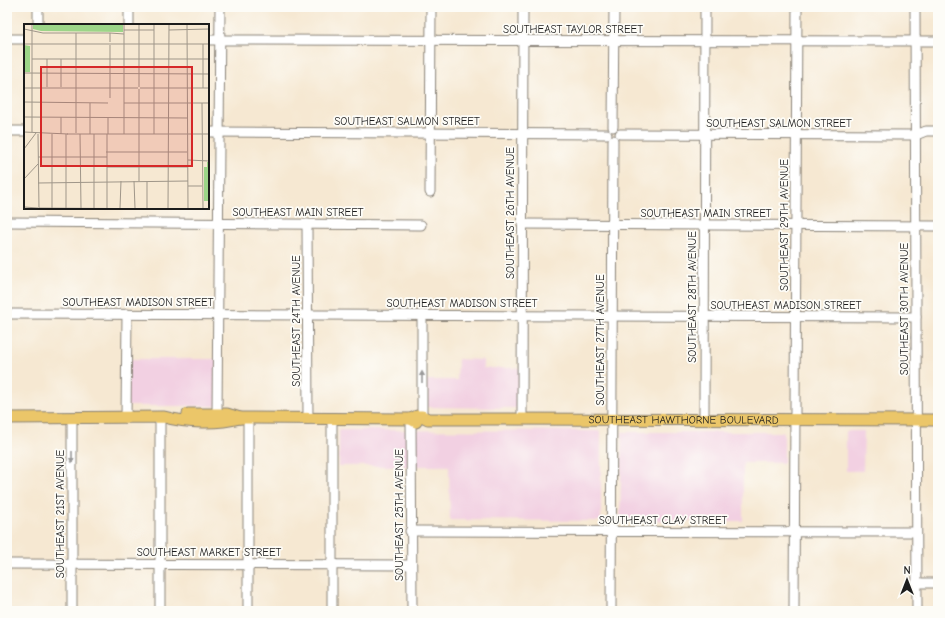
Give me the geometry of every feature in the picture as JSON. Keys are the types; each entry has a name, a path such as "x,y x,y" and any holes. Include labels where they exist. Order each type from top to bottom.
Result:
{"main road":[{"name":"SOUTHEAST HAWTHORNE BOULEVARD","path":"7,418 126,418 162,417 174,414 227,414 244,418 308,419 411,419 417,416 522,419 938,420"},
{"name":"SOUTHEAST HAWTHORNE BOULEVARD","path":"162,417 173,420 208,422 227,422 244,418"}],"street":[{"path":"38,7 38,24"},
{"path":"128,7 128,24"},
{"path":"217,414 220,7"},
{"path":"430,192 431,7"},
{"name":"SOUTHEAST 26TH AVENUE","path":"522,419 521,316 523,7"},
{"name":"SOUTHEAST 27TH AVENUE","path":"611,611 614,7"},
{"name":"SOUTHEAST 28TH AVENUE","path":"704,420 705,7"},
{"name":"SOUTHEAST 29TH AVENUE","path":"794,611 797,7"},
{"name":"SOUTHEAST 30TH AVENUE","path":"915,7 917,611"},
{"path":"7,39 24,39"},
{"name":"SOUTHEAST TAYLOR STREET","path":"209,40 938,41"},
{"path":"7,131 24,131"},
{"name":"SOUTHEAST SALMON STREET","path":"209,132 916,135 926,131 938,131"},
{"name":"SOUTHEAST MAIN STREET","path":"7,222 421,224"},
{"name":"SOUTHEAST 24TH AVENUE","path":"307,224 308,419"},
{"name":"SOUTHEAST MAIN STREET","path":"522,224 938,226"},
{"name":"SOUTHEAST MADISON STREET","path":"7,314 916,317"},
{"path":"126,418 127,314"},
{"path":"422,315 425,417"},
{"path":"160,611 162,417"},
{"name":"SOUTHEAST 21ST AVENUE","path":"72,418 72,611"},
{"path":"244,418 248,611"},
{"path":"332,419 332,611"},
{"name":"SOUTHEAST 25TH AVENUE","path":"411,419 410,531 412,611"},
{"name":"SOUTHEAST CLAY STREET","path":"410,531 916,532"},
{"name":"SOUTHEAST MARKET STREET","path":"7,564 411,565"},
{"path":"916,583 938,583"}],"shaded area":[{"path":"127,359 218,359 218,406 127,406"},
{"path":"458,359 483,360 483,368 522,368 522,408 423,407 423,380 457,380"},
{"path":"339,430 601,431 601,521 450,520 449,466 339,466"},
{"path":"846,431 864,431 863,471 846,471"},
{"path":"622,432 784,432 784,463 743,463 743,521 620,521"}]}
